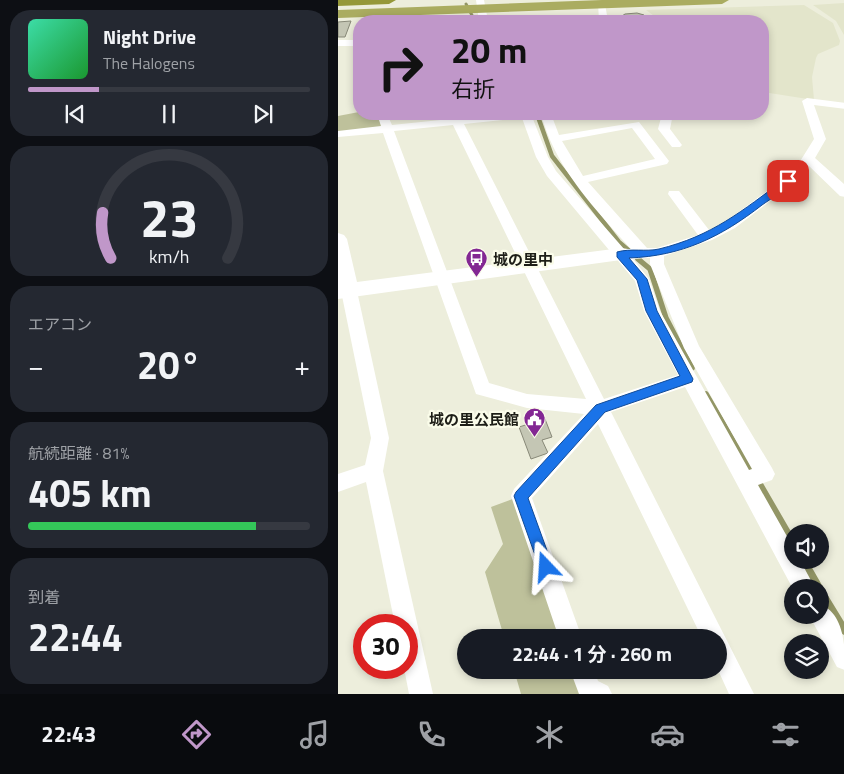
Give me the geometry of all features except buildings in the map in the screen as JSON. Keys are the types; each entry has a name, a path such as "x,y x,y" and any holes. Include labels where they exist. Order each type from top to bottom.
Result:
{"highway":[{"path":"338,2 389,0"},
{"path":"338,14 722,0"}],"street":[{"path":"601,4 603,15"},
{"path":"338,43 353,43"},
{"path":"343,291 621,254 651,254 707,238 730,225 798,173 820,139 807,101 844,106"},
{"path":"384,120 482,389 527,401 601,408 687,379"},
{"path":"338,134 387,129 438,120"},
{"path":"457,120 710,629"},
{"path":"528,120 542,157 551,173 642,279 652,311 687,379 799,579"},
{"path":"550,120 555,139 581,180 608,216 651,254 657,264 692,348 765,474 744,481"},
{"path":"666,120 664,129 676,145"},
{"path":"555,139 635,124 663,161 581,180"},
{"path":"808,158 844,193"},
{"path":"674,194 707,238"},
{"path":"338,239 343,291 380,438 373,471 403,614"},
{"path":"568,629 521,496 601,408"},
{"path":"338,483 373,471"},
{"path":"825,624 844,659"},
{"path":"727,663 742,694"},
{"path":"418,679 421,694"},
{"path":"585,679 590,691 600,694"}],"shaded area":[{"path":"845,3 844,35 836,21 813,5"},
{"path":"804,5 833,23 840,41 839,45 818,54 816,58 812,77 814,100 769,93 769,15 653,15 646,10"},
{"path":"353,113 353,120 380,120 382,127 338,132 338,116"},
{"path":"515,498 560,629 502,629 485,572 503,544 491,507"},
{"path":"517,679 577,679 582,694 521,694"}],"waterway":[{"path":"466,4 472,15"},
{"path":"539,120 552,156 619,242 640,260"},
{"path":"638,259 650,269 666,318 692,368"},
{"path":"706,394 738,449"},
{"path":"738,448 784,527"},
{"path":"808,569 814,579"},
{"path":"829,605 845,631"}],"place":[{"name":"城の里中","path":"477,278"},
{"name":"城の里公民館","path":"535,438"}],"route":[{"path":"546,567 521,496 601,408 687,379 652,311 642,279 621,254 658,253 707,238 730,225 788,181"}]}
